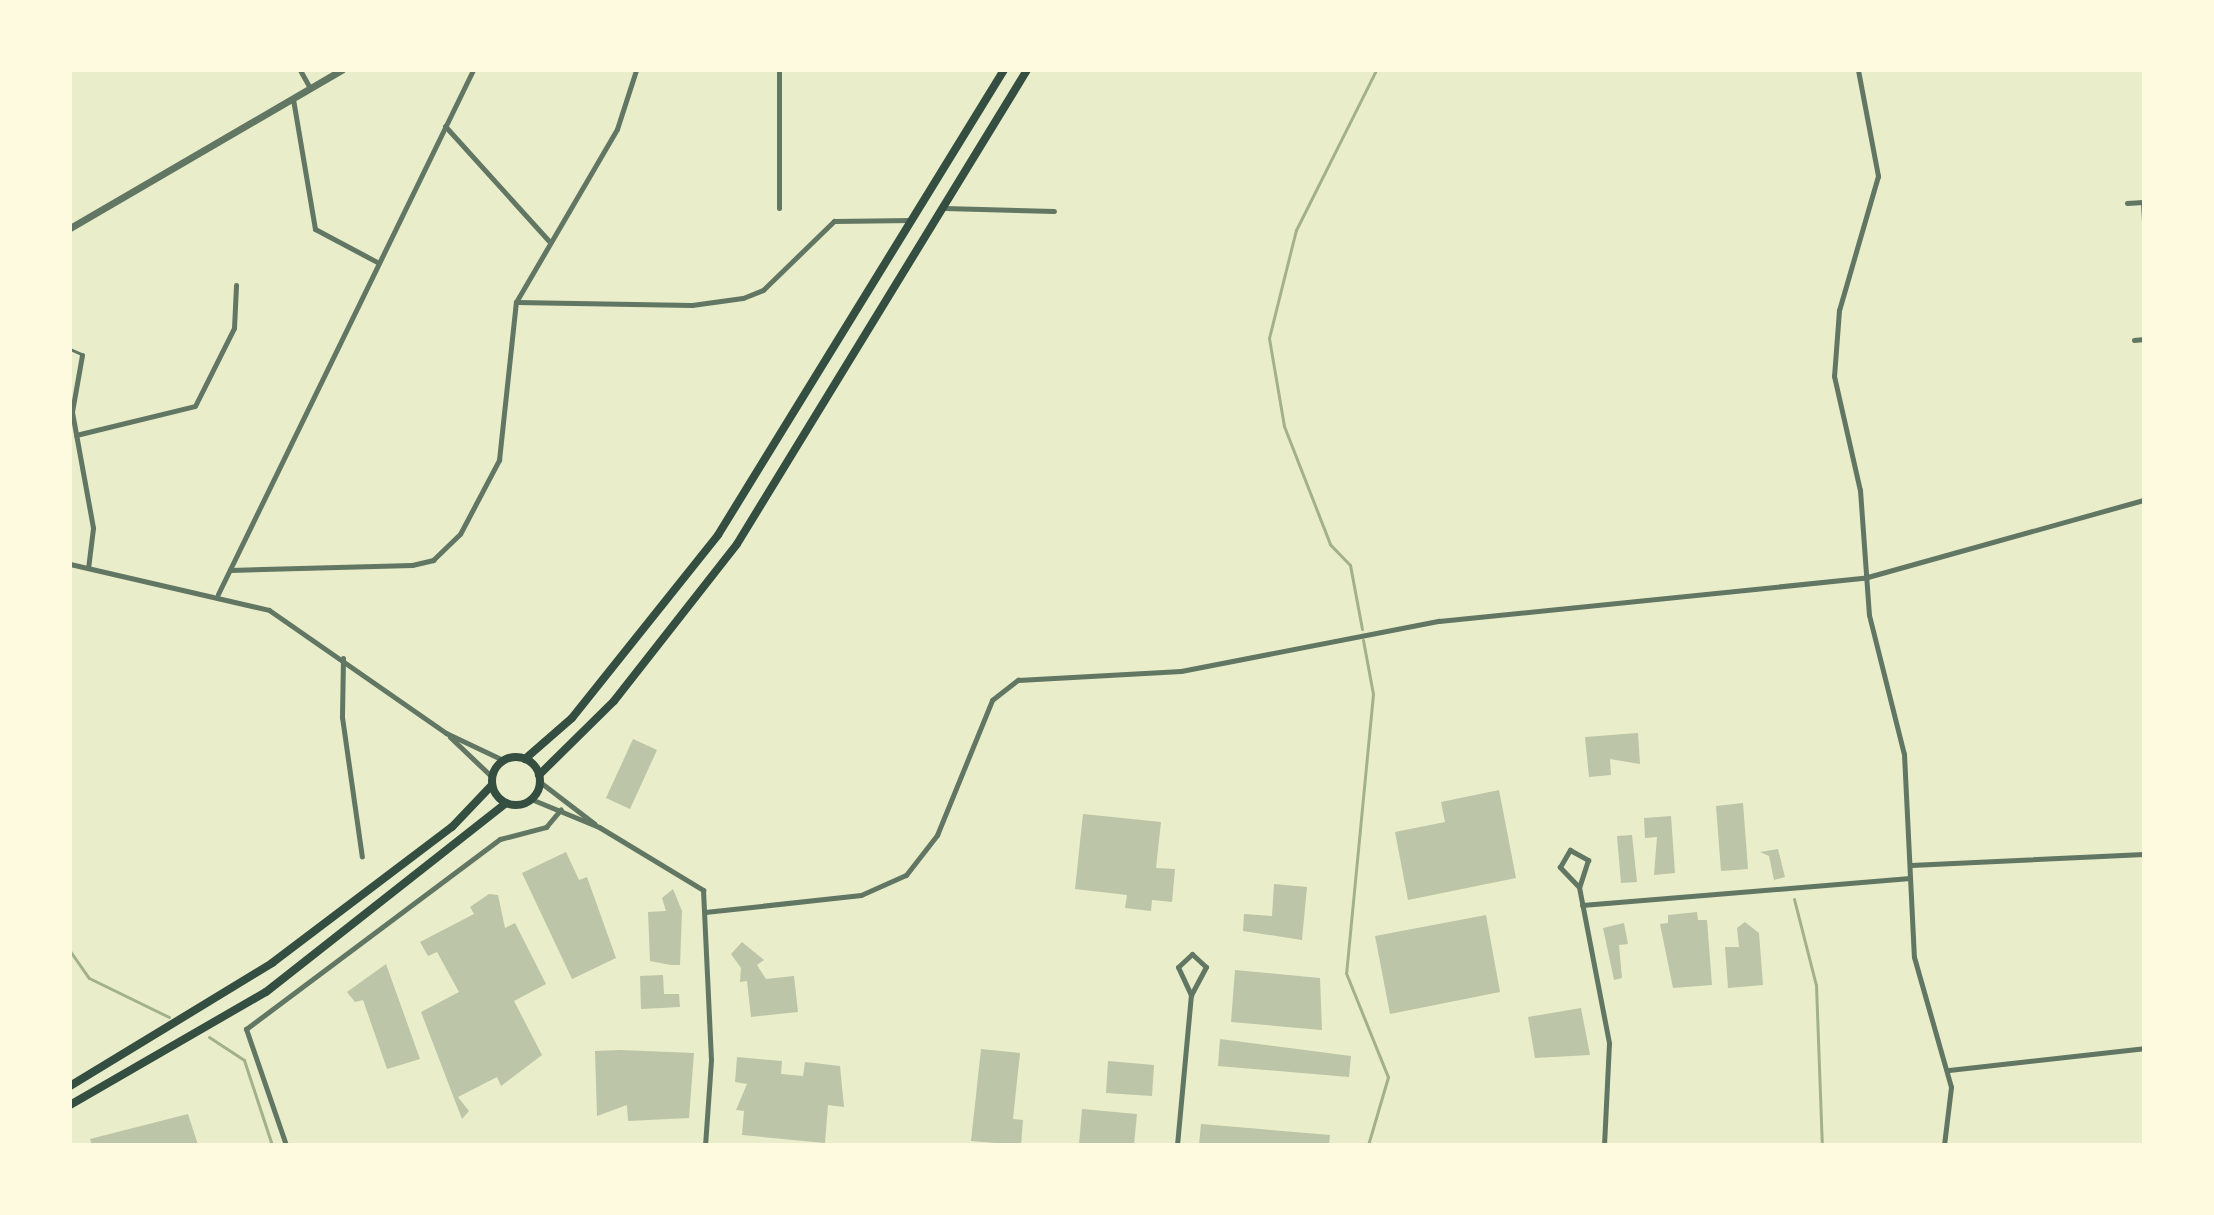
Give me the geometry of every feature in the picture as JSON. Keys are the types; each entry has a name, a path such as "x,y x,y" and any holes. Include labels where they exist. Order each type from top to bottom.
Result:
{"main road":[{"path":"70,1086 211,1005 399,866 417,848 452,827 492,781 503,760 525,759 572,718 692,573 1004,70"},
{"path":"70,1105 190,1039 310,959 489,812 506,803 531,799 539,778 614,701 737,544 1027,70"},
{"path":"525,759 539,778"},
{"path":"492,781 506,803"}],"street":[{"path":"300,70 310,88"},
{"path":"70,228 342,70"},
{"path":"218,594 473,70"},
{"path":"230,570 412,565 448,548 499,460 516,302 548,240 617,129 636,70"},
{"path":"779,70 779,208"},
{"path":"1858,70 1878,176 1832,354 1860,490 1864,578 1904,754 1914,957 1949,1070 1944,1145"},
{"path":"293,99 315,229 377,262"},
{"path":"445,126 548,240"},
{"path":"2127,203 2144,202 2144,222"},
{"path":"943,208 1054,211"},
{"path":"516,302 692,305 743,298 763,290 834,221 884,215 913,221"},
{"path":"76,435 195,406 234,328 236,285"},
{"path":"2134,340 2144,339"},
{"path":"82,355 76,435 93,523 88,566"},
{"path":"705,912 861,895 906,875 931,846 988,708 1010,683 1181,671 1353,636 1864,578 2144,500"},
{"path":"70,564 218,594 269,610 343,657 446,733 492,781"},
{"path":"343,657 342,717 362,857"},
{"path":"446,733 503,760"},
{"path":"539,778 599,827"},
{"path":"531,799 599,827 694,879 705,912 711,1060 705,1145"},
{"path":"286,1145 246,1029 500,839 546,827 561,809"},
{"path":"1579,887 1560,867 1570,850 1588,860 1579,887 1609,1043 1604,1145"},
{"path":"1911,865 2144,854"},
{"path":"1582,905 1910,878"},
{"path":"1177,1145 1191,995 1206,967 1192,954 1178,967 1191,995"},
{"path":"1949,1070 2144,1048"},
{"path":"517,1145 633,1145"}],"lane":[{"path":"70,349 82,355"}],"building":[{"path":"1638,733 1640,764 1610,759 1611,775 1589,777 1585,737"},
{"path":"633,739 657,750 630,809 606,798"},
{"path":"1499,790 1516,878 1408,900 1395,832 1445,822 1441,802"},
{"path":"1743,803 1748,869 1721,871 1716,806"},
{"path":"1083,814 1161,822 1156,868 1175,869 1172,902 1152,900 1151,911 1125,908 1127,895 1075,889"},
{"path":"1671,816 1675,873 1654,875 1657,837 1645,838 1644,818"},
{"path":"1632,835 1637,882 1621,883 1617,836"},
{"path":"1778,849 1785,877 1774,880 1769,856 1760,852"},
{"path":"566,852 579,880 587,877 616,958 572,979 522,873"},
{"path":"1274,884 1307,887 1302,940 1243,931 1244,914 1272,916"},
{"path":"673,889 682,911 680,965 650,961 648,912 666,911 662,898"},
{"path":"489,894 498,895 505,928 515,923 546,984 514,1001 542,1055 501,1086 497,1077 458,1097 469,1111 462,1119 421,1012 459,992 437,952 428,956 420,942 474,914 470,907"},
{"path":"1697,912 1698,920 1707,920 1712,985 1673,988 1660,924 1668,923 1668,915"},
{"path":"1486,915 1500,992 1390,1014 1375,936"},
{"path":"1745,922 1759,933 1763,985 1728,988 1725,947 1739,947 1737,928"},
{"path":"1624,923 1628,944 1619,945 1622,978 1614,980 1603,928"},
{"path":"742,942 764,960 757,965 766,979 794,976 798,1012 751,1017 747,981 740,982 741,968 731,954"},
{"path":"386,964 420,1059 387,1069 363,1000 355,1002 347,992"},
{"path":"1235,970 1320,978 1322,1030 1231,1022"},
{"path":"663,975 664,994 679,994 680,1007 641,1009 640,976"},
{"path":"1581,1008 1590,1055 1535,1058 1528,1017"},
{"path":"1220,1039 1351,1056 1349,1077 1218,1066"},
{"path":"981,1049 1020,1053 1013,1119 1023,1120 1021,1145 971,1141"},
{"path":"595,1051 694,1053 689,1118 628,1121 627,1105 597,1116"},
{"path":"737,1057 782,1061 781,1074 803,1076 805,1062 840,1066 844,1107 828,1105 825,1143 742,1135 744,1111 736,1110 747,1084 735,1082"},
{"path":"1108,1061 1154,1065 1152,1096 1106,1093"},
{"path":"1082,1109 1137,1114 1134,1145 1079,1145"},
{"path":"188,1114 198,1145 92,1145 90,1139"},
{"path":"1201,1124 1330,1135 1329,1145 1199,1145"}],"waterway":[{"path":"1362,629 1350,565 1330,544 1284,426 1269,338 1296,230 1376,70"},
{"path":"1363,640 1373,694 1346,973 1388,1077 1368,1145"},
{"path":"1794,899 1816,985 1822,1145"},
{"path":"70,951 89,978 169,1017"},
{"path":"209,1037 244,1060 272,1145"}]}
